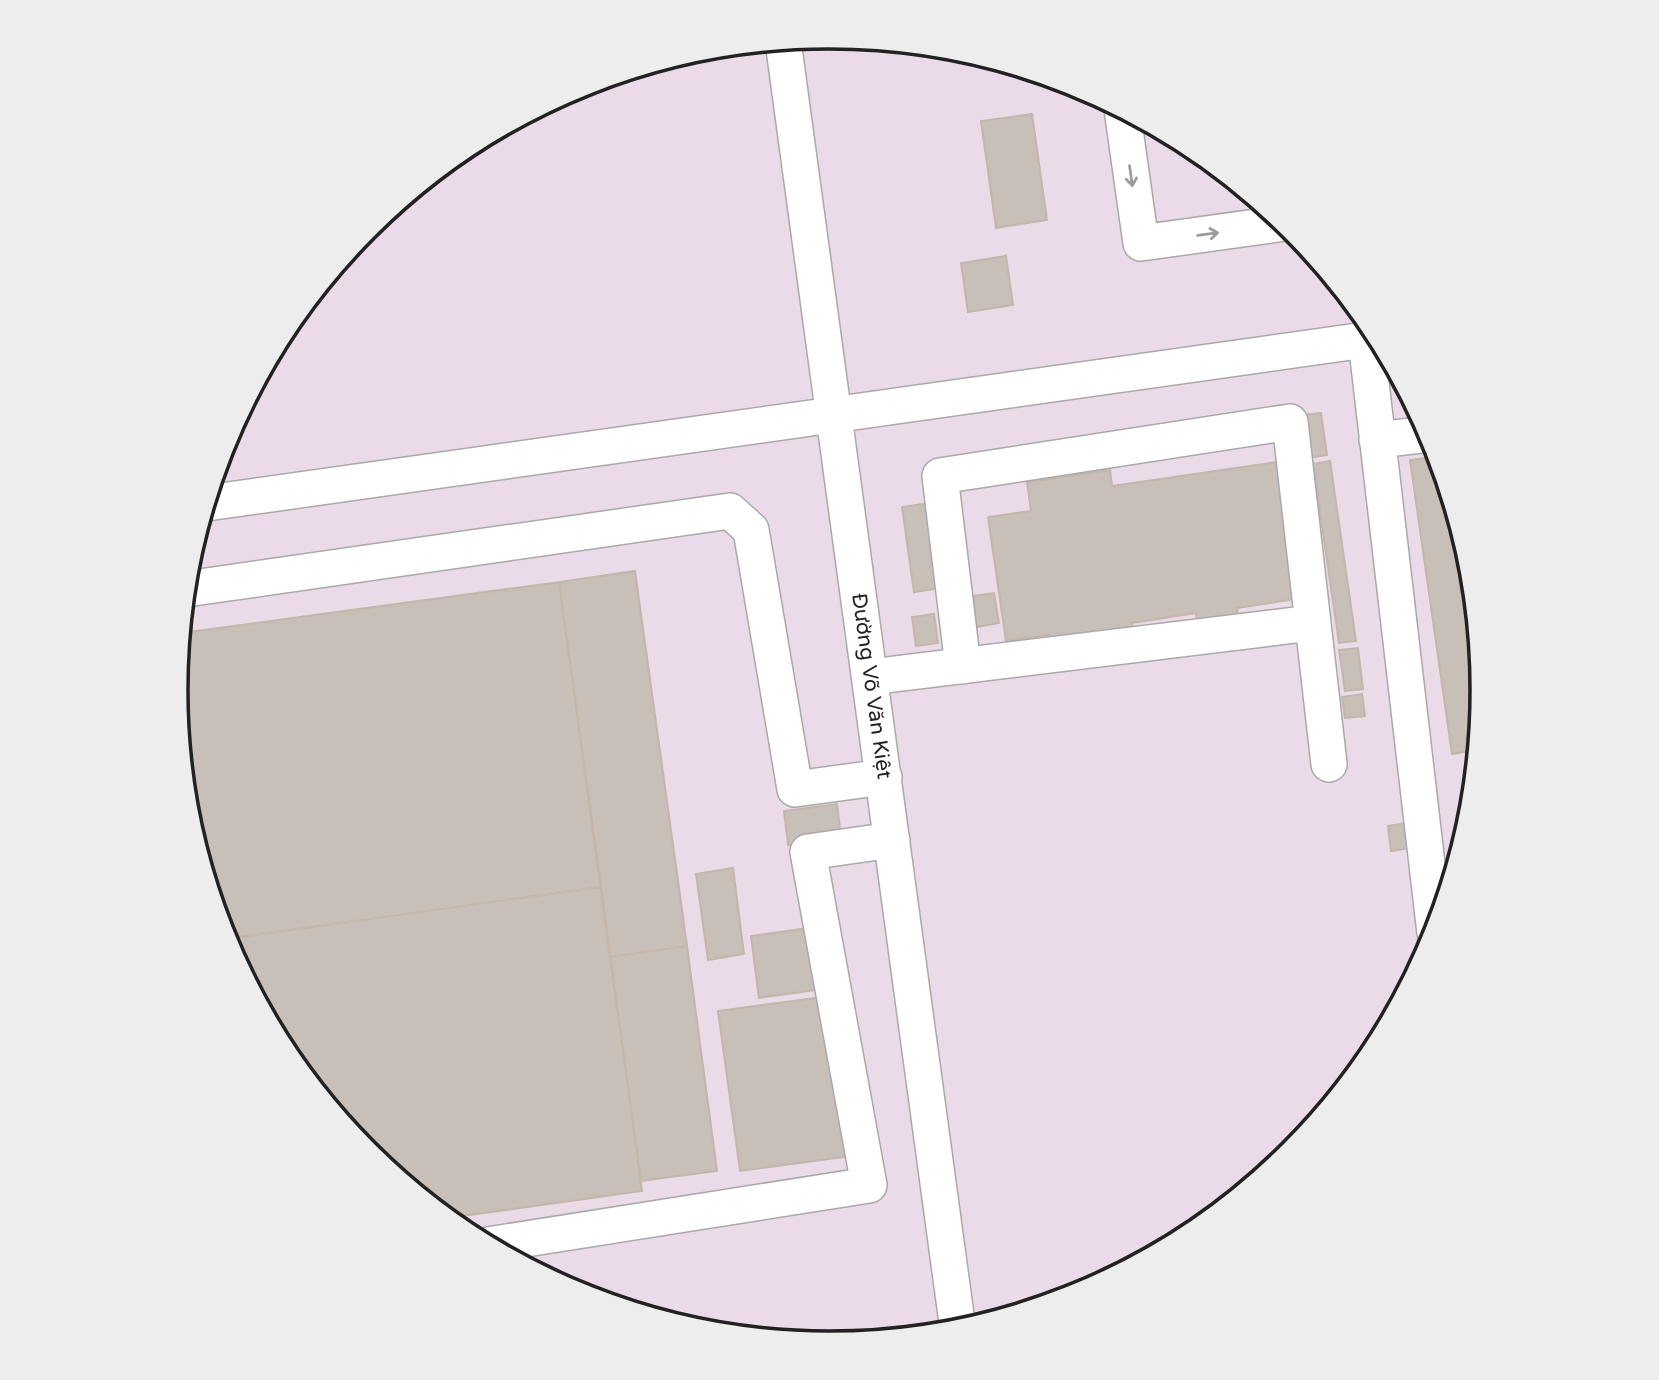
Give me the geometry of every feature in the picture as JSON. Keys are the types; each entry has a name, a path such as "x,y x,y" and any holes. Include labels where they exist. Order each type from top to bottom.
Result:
{"street":[{"name":"Đường Võ Văn Kiệt","path":"784,50 956,1319"},
{"path":"1124,121 1141,243 1270,225"},
{"path":"217,502 1366,340"},
{"path":"1373,351 1377,440 1432,907"},
{"path":"963,666 940,476 1290,422 1329,764"},
{"path":"1377,440 1418,435"},
{"path":"197,587 730,511 751,530 794,789 884,777"},
{"path":"870,677 1311,623"},
{"path":"505,1242 869,1185 808,852 892,840"}],"shaded area":[{"path":"788,50 871,50 913,54 955,61 1036,83 1113,115 1150,135 1220,181 1252,208 1283,237 1338,300 1385,370 1404,406 1422,445 1449,524 1465,606 1469,648 1469,732 1465,774 1449,856 1436,896 1422,935 1385,1010 1338,1080 1311,1113 1283,1143 1220,1199 1186,1223 1113,1265 1036,1297 995,1309 955,1319 871,1330 788,1330 746,1326 704,1319 623,1297 546,1265 509,1245 439,1199 407,1172 376,1143 321,1080 274,1010 255,974 237,935 210,856 194,774 190,732 188,690 194,606 210,524 223,484 237,445 274,369 321,300 348,267 376,237 439,181 473,157 546,115 623,83 664,71 704,61"}],"building":[{"path":"1032,114 1047,220 996,228 981,121"},
{"path":"1006,256 1013,305 968,312 961,263"},
{"path":"1321,413 1327,455 1308,458 1302,415"},
{"path":"1427,458 1449,524 1458,565 1469,648 1467,752 1452,754 1410,460"},
{"path":"1330,461 1356,641 1339,643 1313,464"},
{"path":"1277,462 1296,599 1237,608 1240,629 1199,635 1196,613 1132,623 1134,640 1051,652 1049,635 1006,641 988,517 1031,511 1027,482 1110,470 1112,486"},
{"path":"930,503 942,588 914,592 902,507"},
{"path":"635,571 687,946 610,957 559,582"},
{"path":"559,582 601,887 238,937 210,856 194,774 188,690 192,632"},
{"path":"994,593 999,623 977,627 972,596"},
{"path":"934,614 938,643 916,646 912,617"},
{"path":"1358,648 1363,689 1345,691 1339,650"},
{"path":"1362,694 1365,716 1345,718 1342,697"},
{"path":"837,804 841,837 788,845 784,811"},
{"path":"1406,823 1409,848 1391,851 1388,826"},
{"path":"733,868 744,954 708,960 696,874"},
{"path":"601,887 642,1191 463,1216 439,1199 376,1143 321,1080 274,1010 238,937"},
{"path":"809,928 817,990 759,998 751,936"},
{"path":"687,946 717,1171 641,1181 610,957"},
{"path":"830,996 852,1156 740,1171 718,1011"}]}
